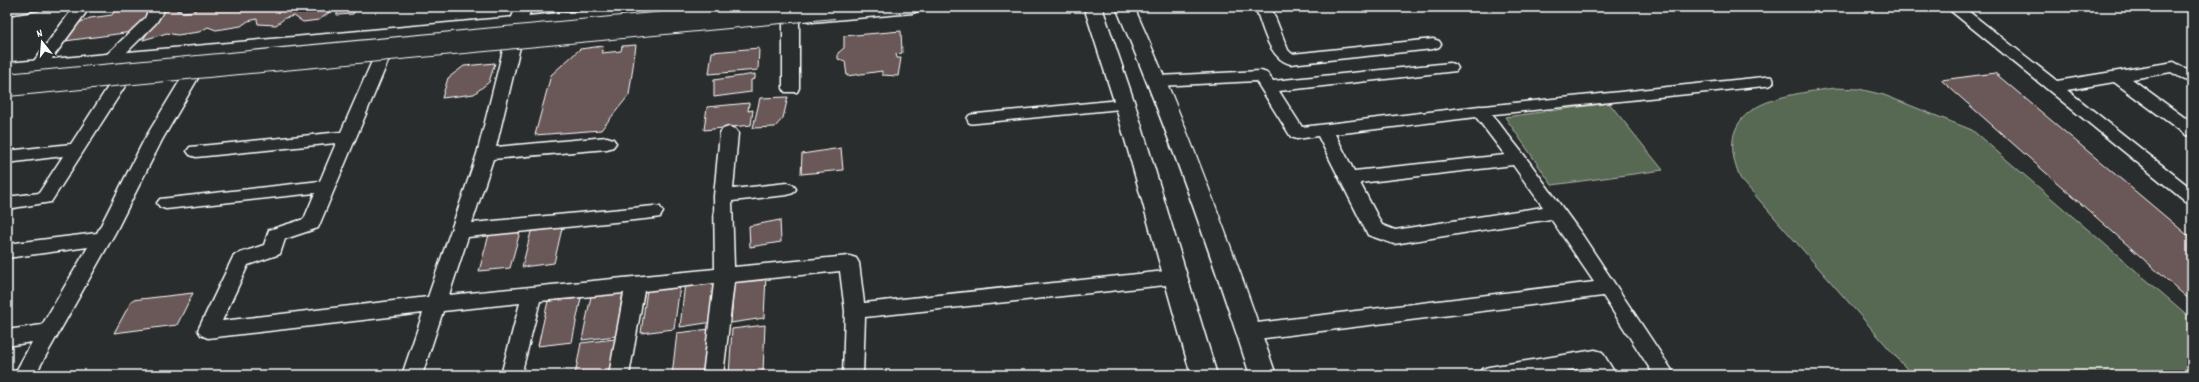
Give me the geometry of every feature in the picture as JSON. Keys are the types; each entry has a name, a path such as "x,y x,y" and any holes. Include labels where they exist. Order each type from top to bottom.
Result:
{"street":[{"path":"7,10 33,7"},
{"path":"39,65 82,7"},
{"path":"111,59 151,20 158,7"},
{"path":"7,69 521,14 687,7"},
{"path":"7,76 765,7"},
{"path":"7,85 834,7"},
{"path":"7,92 190,78 912,7"},
{"path":"1093,7 1125,104 1204,375"},
{"path":"1125,7 1158,81 1227,265 1263,375"},
{"path":"1263,7 1280,50 1284,56 1290,59 1433,44"},
{"path":"1954,7 2191,197"},
{"path":"412,375 486,154 521,14"},
{"path":"791,18 791,88"},
{"path":"381,59 346,137 311,223 276,235 273,249 241,260 208,330 436,304 849,263 855,311 853,375"},
{"path":"2054,87 2174,67 2192,79"},
{"path":"1268,87 1450,68"},
{"path":"1158,81 1261,76 1297,133 1480,111 1518,159 1608,288 1665,375"},
{"path":"2117,76 2192,131"},
{"path":"24,375 102,239 153,140 190,78"},
{"path":"7,203 45,198 119,83"},
{"path":"1324,130 1376,230 1394,237 1554,212"},
{"path":"713,375 725,276 723,196 729,133"},
{"path":"196,151 346,137"},
{"path":"486,154 607,143"},
{"path":"7,157 76,149"},
{"path":"1349,178 1518,159"},
{"path":"166,204 326,186"},
{"path":"723,196 787,189"},
{"path":"460,232 654,212"},
{"path":"7,251 102,239"},
{"path":"855,311 1175,277"},
{"path":"619,375 635,284"},
{"path":"1249,332 1608,288"},
{"path":"511,375 532,294"},
{"path":"7,338 49,332"},
{"path":"1489,375 1595,358 1606,375"}],"lane":[{"path":"1480,111 1769,81"},
{"path":"972,119 1125,104"}],"green space":[{"path":"1835,88 1859,89 1884,95 1972,130 2192,319 2192,375 1912,375 1740,178 1733,153 1734,133 1742,118 1756,108 1773,100 1793,94"},
{"path":"1609,103 1663,170 1552,185 1505,117"}],"building":[{"path":"199,7 357,7 353,14 337,15 337,10 331,11 319,20 303,22 294,16 285,18 276,25 258,24 257,19 248,21 241,26 216,30 208,27 199,32 177,35 167,33 143,40 158,15 169,9 177,8 177,11 181,10 181,12 194,11"},
{"path":"134,8 132,11 154,9 132,32 65,41 76,24 90,18 112,15 115,10"},
{"path":"901,31 902,53 896,54 897,58 901,58 898,76 882,75 882,71 847,76 845,61 838,59 838,53 844,48 844,36"},
{"path":"636,45 629,95 601,130 535,135 551,75 580,49 603,46 602,53 621,51 622,46"},
{"path":"759,48 758,70 709,74 712,52"},
{"path":"495,63 489,82 474,94 442,98 448,78 464,66"},
{"path":"1995,73 2192,239 2192,302 1941,80"},
{"path":"755,74 755,79 751,80 751,92 714,97 714,80"},
{"path":"788,97 783,118 775,127 753,128 760,98"},
{"path":"749,103 748,111 753,110 751,125 704,130 707,107"},
{"path":"841,148 843,170 801,174 802,154"},
{"path":"780,220 781,242 750,247 749,226"},
{"path":"563,224 554,263 522,267 532,228"},
{"path":"521,228 510,268 479,271 490,231"},
{"path":"766,276 764,318 731,323 734,279"},
{"path":"717,279 713,322 680,327 685,283"},
{"path":"680,286 674,329 641,333 647,290"},
{"path":"623,292 616,336 582,340 591,296"},
{"path":"193,293 177,325 114,333 132,300"},
{"path":"581,298 572,342 538,346 548,301"},
{"path":"765,325 763,372 729,375 732,329"},
{"path":"710,329 706,375 672,375 677,333"},
{"path":"615,339 609,375 575,375 581,343"}]}
